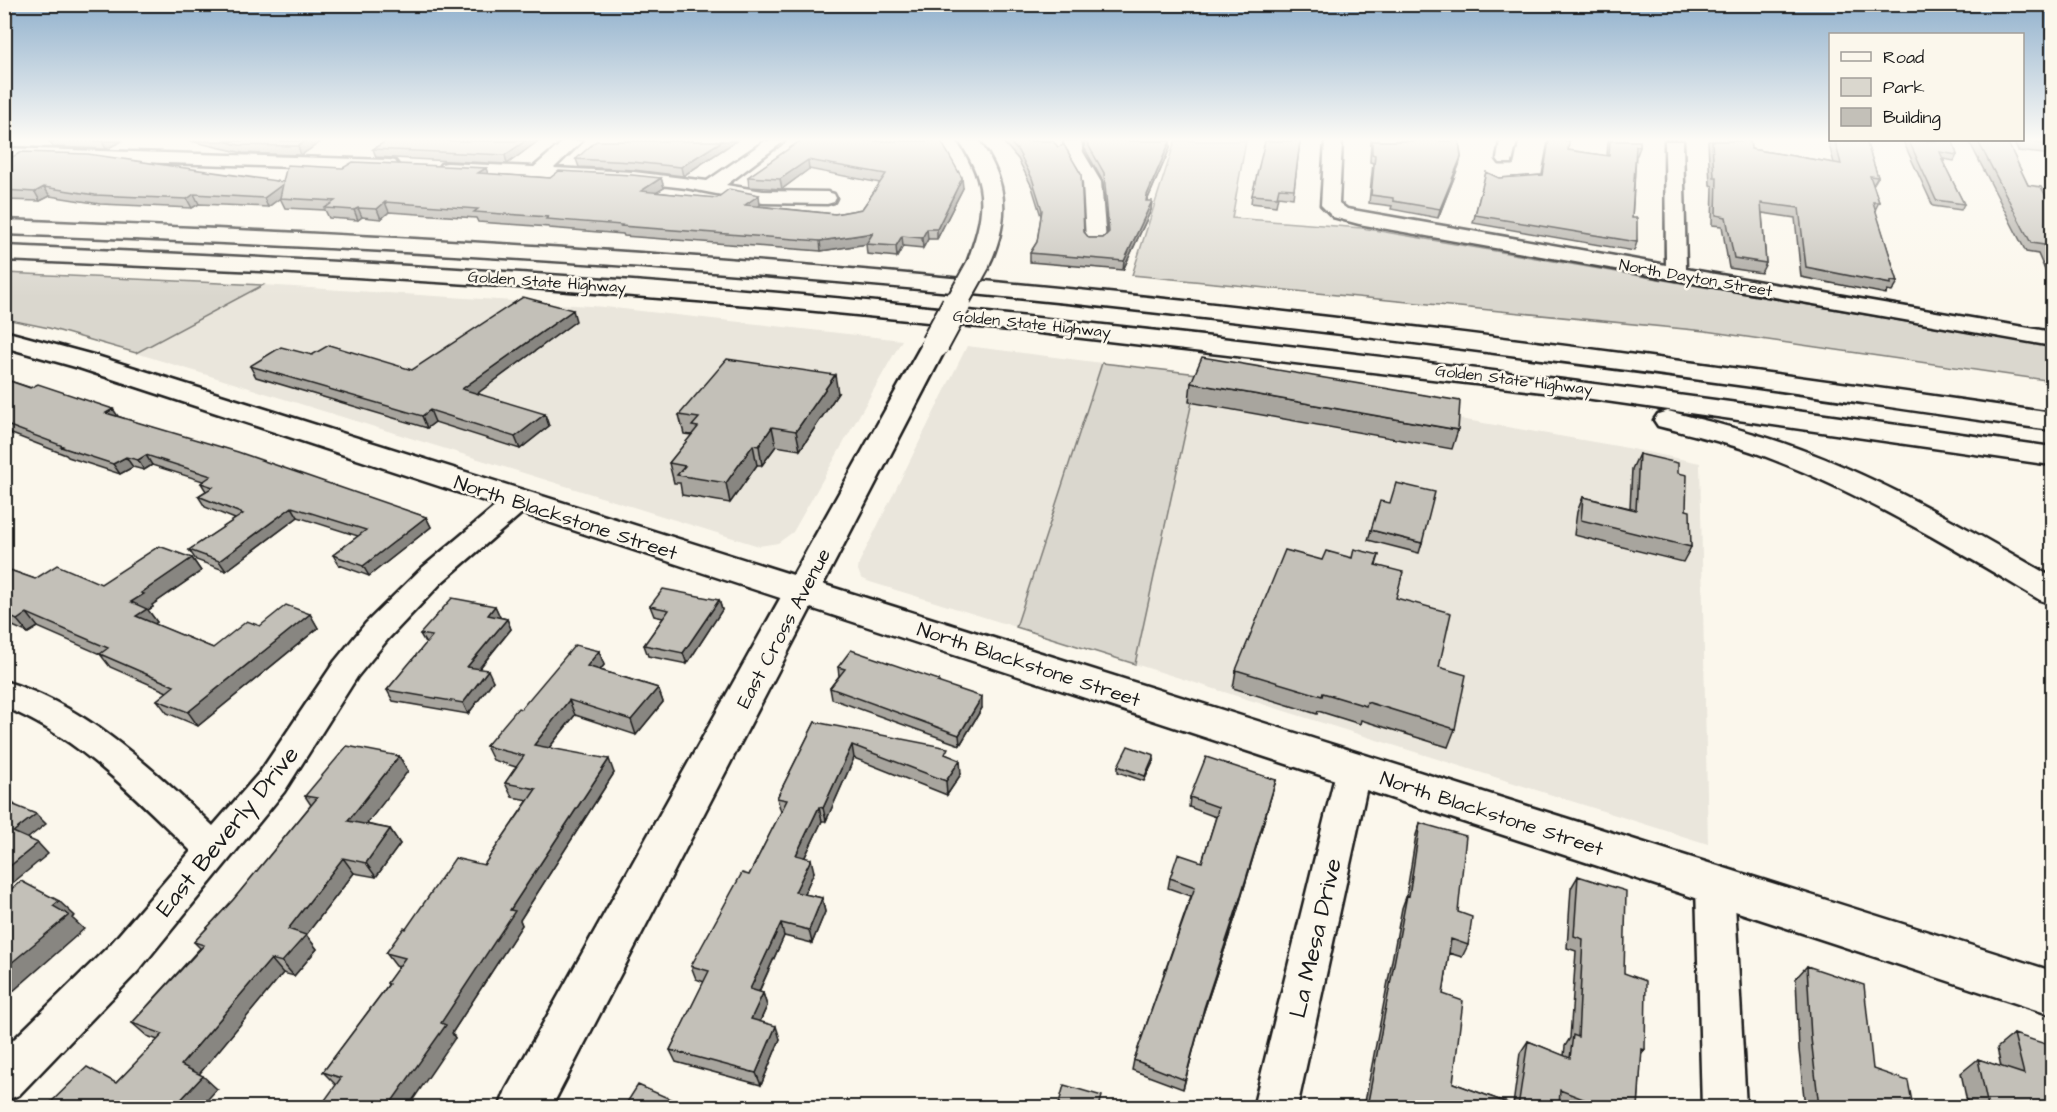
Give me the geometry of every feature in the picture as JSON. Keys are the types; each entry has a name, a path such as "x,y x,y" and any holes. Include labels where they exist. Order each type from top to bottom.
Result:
{"main road":[{"name":"East Cross Avenue","path":"524,1107 979,263 991,230 995,209 992,193"},
{"name":"Golden State Highway","path":"10,227 456,248 845,275 1245,315 1514,347 2052,422"},
{"name":"Golden State Highway","path":"4,253 271,264 613,285 945,314 1351,359 1626,394 2052,456"},
{"name":"North Blackstone Street","path":"4,339 88,362 2052,993"},
{"path":"1351,359 1424,377 1696,425 1735,435 1783,451 1863,485 1916,512 2052,592"}],"street":[{"path":"739,193 763,197 827,198"},
{"path":"1093,193 1096,241"},
{"name":"North Dayton Street","path":"1331,193 1330,205 1340,213 1382,223 2052,339"},
{"path":"1675,193 1676,274"},
{"name":"East Beverly Drive","path":"4,1080 124,958 213,849 272,782 346,669 377,631 439,569 519,501"},
{"path":"4,693 61,717 99,744 213,849"},
{"name":"La Mesa Drive","path":"1275,1107 1354,768"},
{"path":"1715,885 1724,1107"}],"shaded area":[{"path":"263,285 605,307 902,340 793,532 778,543 759,546 136,353"},
{"path":"967,346 1102,363 1016,627 870,582 861,578 858,570 859,563"},
{"path":"1198,374 1617,446 1700,463 1708,844 1135,664"}],"green space":[{"path":"1158,193 1237,193 1232,218 1362,228 2052,347 2052,381 1705,331 1132,275"},
{"path":"5,273 263,285 136,353 49,328 5,319"},
{"path":"1102,363 1198,374 1135,664 1016,627"}],"building":[{"path":"82,193 271,193 264,198 194,194 187,199"},
{"path":"281,193 662,193 717,198 724,193 748,193 759,195 745,205 835,214 862,209 873,193 955,193 937,229 927,229 922,238 902,236 896,246 866,244 873,233 820,241 621,226 546,219 548,217 474,212 478,209 385,202 377,209 325,208 335,201 280,198"},
{"path":"1037,193 1082,193 1084,232 1089,238 1103,238 1109,232 1106,193 1148,193 1146,201 1152,201 1124,261 1030,253 1037,242 1042,210"},
{"path":"1253,193 1278,193 1277,197 1252,195"},
{"path":"1371,193 1447,193 1440,209 1371,195"},
{"path":"1481,193 1633,193 1632,218 1637,218 1637,242 1475,215"},
{"path":"1717,193 1876,193 1879,202 1873,202 1898,282 1891,281 1891,284 1806,267 1799,208 1761,203 1766,263 1734,258 1726,217 1716,215"},
{"path":"1933,193 1958,193 1964,204 1936,200"},
{"path":"2005,193 2044,193 2052,207 2052,263 2044,245 2031,243"},
{"path":"523,297 573,310 462,389 545,414 515,437 430,410 422,416 250,366 281,347 312,355 329,345 412,370"},
{"path":"1202,357 1460,401 1458,430 1191,383"},
{"path":"727,359 835,375 796,431 772,427 759,446 753,445 726,483 677,475 685,466 669,463 698,427 692,426 699,418 679,415"},
{"path":"4,379 30,388 38,384 113,409 106,413 238,452 426,517 363,566 333,555 366,530 292,507 219,561 189,550 243,514 198,496 213,487 201,483 211,476 146,455 138,460 126,457 113,464 61,447 63,446 4,424"},
{"path":"1639,454 1678,463 1678,473 1687,475 1686,510 1690,511 1691,547 1581,520 1583,497 1636,510"},
{"path":"1396,483 1435,492 1422,543 1371,530 1380,501 1390,503"},
{"path":"159,546 192,558 131,602 147,609 136,616 213,648 247,621 260,626 286,605 310,614 188,712 157,700 174,686 100,654 108,648 27,613 17,620 4,614 4,568 35,579 57,565 101,584"},
{"path":"1354,549 1379,555 1375,565 1403,572 1396,598 1451,613 1439,667 1466,675 1455,729 1367,702 1366,706 1323,693 1322,696 1236,670 1285,550 1322,560 1326,551 1352,558"},
{"path":"663,589 719,600 683,653 644,645 669,610 650,606"},
{"path":"452,598 495,606 488,615 507,619 467,667 488,670 463,703 387,690 432,636 420,634"},
{"path":"575,645 599,651 587,666 658,688 631,720 569,700 534,745 609,759 510,910 515,911 441,1023 446,1025 388,1107 320,1107 341,1078 323,1072 389,984 387,983 405,958 386,953 404,928 406,929 455,858 484,865 536,789 505,783 524,756 486,746"},
{"path":"851,650 982,697 959,735 830,688 845,669 838,667"},
{"path":"815,722 948,748 945,754 960,760 946,781 852,745 823,808 819,807 796,855 811,859 795,892 822,898 809,930 781,923 750,989 763,993 751,1019 776,1026 756,1073 670,1050 709,971 691,966 742,873 749,875 787,800 777,798"},
{"path":"347,746 399,756 348,821 390,829 366,863 343,858 288,929 306,935 282,962 271,959 181,1065 203,1076 174,1107 46,1107 87,1067 116,1083 163,1034 132,1023 204,945 194,942 233,900 317,798 305,796"},
{"path":"1128,746 1154,755 1145,776 1118,766"},
{"path":"1206,757 1276,780 1204,1008 1185,1080 1134,1060 1195,887 1170,878 1178,854 1202,862 1217,814 1218,807 1190,797"},
{"path":"4,801 36,814 13,832 38,843 4,871"},
{"path":"1420,823 1466,836 1458,912 1472,917 1468,945 1451,939 1443,994 1463,1001 1453,1083 1518,1107 1367,1107 1407,895 1409,896"},
{"path":"1578,876 1626,891 1624,973 1646,981 1645,1050 1642,1049 1638,1107 1604,1107 1560,1090 1559,1107 1518,1107 1528,1041 1570,1058 1573,1035 1578,1037 1583,939 1574,936"},
{"path":"21,881 59,901 53,906 69,915 4,969 4,895"},
{"path":"1807,966 1864,985 1873,1069 1908,1081 1913,1107 1819,1107 1811,1038"},
{"path":"2014,1034 2052,1046 2052,1107 1988,1107 1978,1059 2024,1074"},
{"path":"638,1085 684,1105 682,1107 624,1107"},
{"path":"1064,1085 1102,1096 1099,1107 1058,1107"}]}
